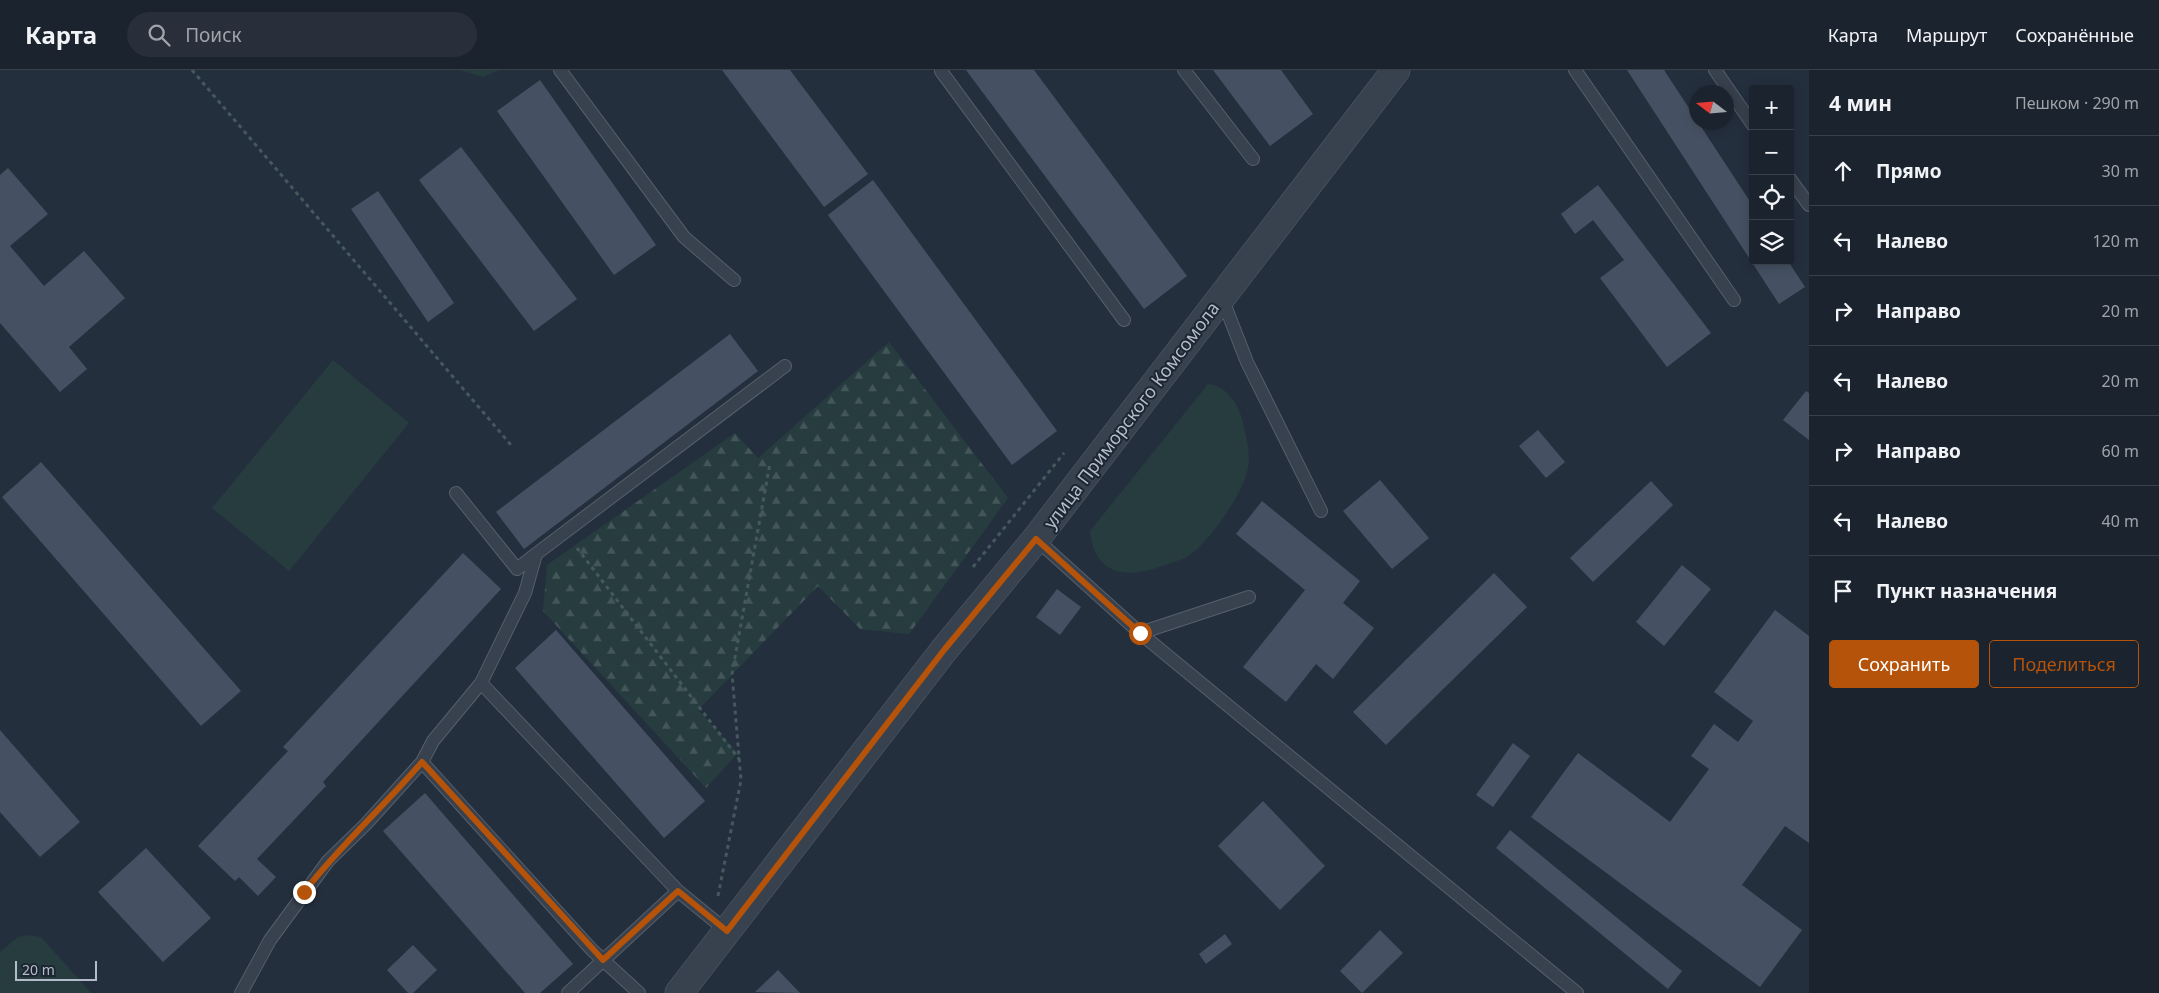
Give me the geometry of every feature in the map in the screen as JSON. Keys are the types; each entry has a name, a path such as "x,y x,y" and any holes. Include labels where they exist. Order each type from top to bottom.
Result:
{"street":[{"name":"улица Приморского Комсомола","path":"679,993 944,650 1036,539 1396,70"}],"lane":[{"path":"560,70 684,238 734,280"},
{"path":"1184,70 1253,159"},
{"path":"1575,70 1734,300"},
{"path":"1715,70 1749,118"},
{"path":"942,71 1124,320"},
{"path":"1794,184 1809,205"},
{"path":"1221,297 1247,362 1321,511"},
{"path":"456,493 517,569 784,366"},
{"path":"1036,539 1140,633 1577,993"},
{"path":"241,993 270,940 328,862 366,824 422,762 433,741 481,683 525,593 536,554"},
{"path":"1140,633 1249,597"},
{"path":"481,683 678,891 727,931"},
{"path":"422,762 603,960 639,993"},
{"path":"568,993 678,891"}],"path":[{"path":"192,70 510,445"},
{"path":"718,899 741,780 732,674 770,463"},
{"path":"565,532 740,760"}],"green space":[{"path":"460,70 499,70 483,77"},
{"path":"889,342 1008,498 909,634 860,629 818,586 698,710 738,753 706,788 543,611 547,565 735,433 758,458"},
{"path":"333,360 409,423 289,571 212,508"},
{"path":"1208,384 1215,385 1226,392 1239,409 1247,439 1249,457 1248,468 1240,490 1216,528 1190,555 1138,572 1126,573 1115,571 1098,558 1090,531"},
{"path":"29,935 41,937 91,993 0,993 0,952 18,937"}],"building":[{"path":"722,70 790,70 868,174 824,207"},
{"path":"966,70 1034,70 1187,276 1144,309"},
{"path":"1213,70 1281,70 1313,114 1270,146"},
{"path":"1627,70 1664,70 1689,108 1689,130 1703,130 1749,200 1749,258"},
{"path":"540,80 656,245 614,275 497,111"},
{"path":"461,147 577,299 534,331 419,180"},
{"path":"8,168 48,214 10,246 44,286 84,251 125,298 69,347 87,369 60,392 0,323 0,175"},
{"path":"873,180 1057,431 1012,465 828,215"},
{"path":"1598,185 1711,333 1667,367 1600,278 1624,260 1593,220 1575,234 1561,214"},
{"path":"378,191 454,303 428,322 351,209"},
{"path":"1754,265 1791,265 1805,287 1779,304"},
{"path":"730,334 758,371 524,549 496,512"},
{"path":"1806,391 1809,393 1809,440 1783,420"},
{"path":"1538,430 1565,462 1546,478 1519,446"},
{"path":"41,462 241,691 201,726 2,497"},
{"path":"1380,480 1429,538 1392,569 1343,511"},
{"path":"1651,481 1673,505 1593,582 1570,558"},
{"path":"1262,501 1360,581 1343,603 1374,628 1333,679 1316,664 1286,702 1243,667 1305,590 1236,534"},
{"path":"463,553 501,589 323,782 326,786 257,859 276,877 258,896 239,877 235,881 198,846 288,751 283,747"},
{"path":"1682,565 1711,589 1664,646 1636,622"},
{"path":"1494,573 1527,607 1386,745 1353,712"},
{"path":"1057,589 1081,607 1060,635 1036,617"},
{"path":"1775,610 1809,636 1809,843 1785,826 1742,885 1802,930 1760,987 1531,817 1578,753 1670,822 1709,769 1691,756 1714,724 1738,742 1753,721 1714,692"},
{"path":"556,630 705,801 664,838 515,668"},
{"path":"0,730 80,822 40,857 0,812"},
{"path":"1513,743 1530,756 1493,807 1476,795"},
{"path":"425,793 573,964 540,993 525,993 383,831"},
{"path":"1263,801 1325,866 1280,910 1218,846"},
{"path":"1510,830 1682,971 1668,989 1496,848"},
{"path":"146,848 211,918 163,962 98,892"},
{"path":"1380,930 1403,953 1362,993 1340,971"},
{"path":"1225,934 1232,944 1206,964 1199,954"},
{"path":"413,945 437,970 413,993 408,993 387,970"},
{"path":"778,970 800,993 755,992"}],"route":[{"path":"304,892 328,862 366,824 422,762 603,960 678,891 727,931 944,650 1036,539 1140,633"}]}
